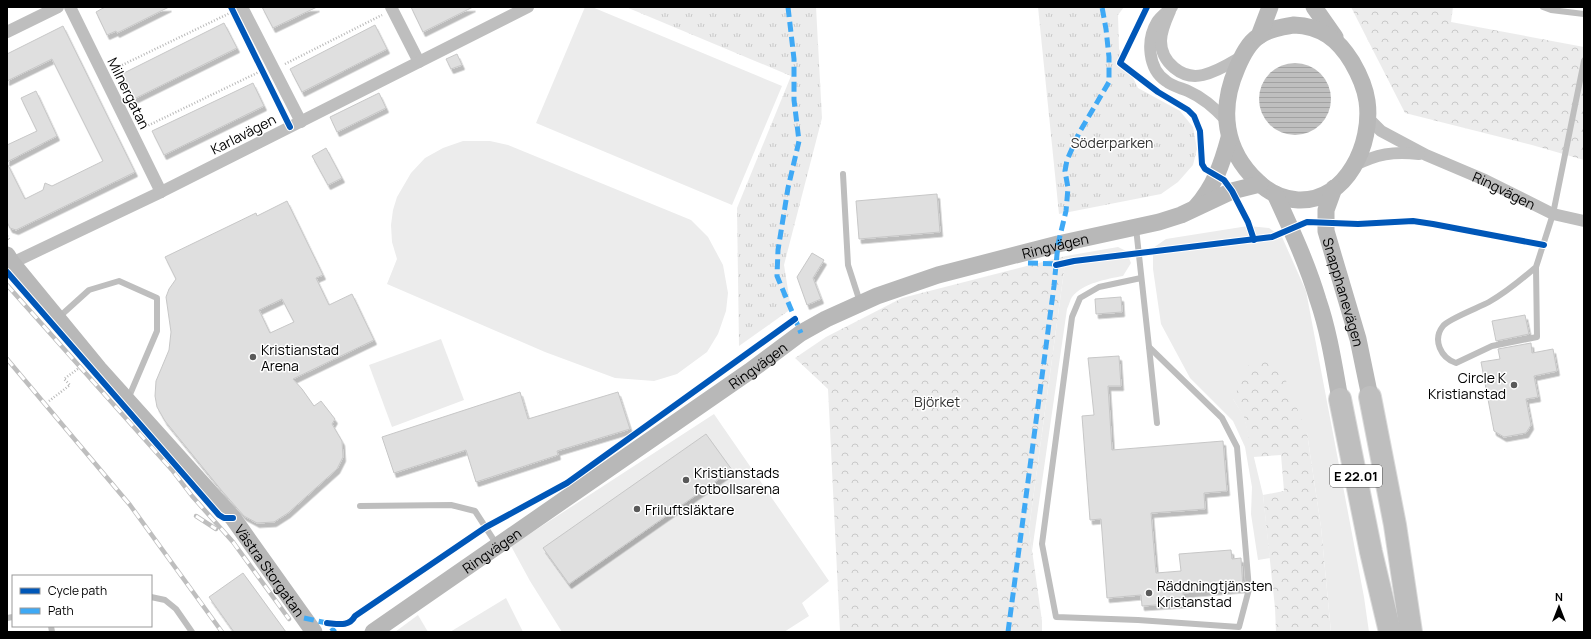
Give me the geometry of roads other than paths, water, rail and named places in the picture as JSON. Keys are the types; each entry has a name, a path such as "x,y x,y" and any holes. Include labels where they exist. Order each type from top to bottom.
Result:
{"highway":[{"name":"E 22.01","path":"1370,397 1395,525 1411,632"},
{"name":"E 22.01","path":"1340,399 1371,552 1390,632"},
{"path":"1395,525 1426,632"},
{"path":"1371,552 1381,632"}],"street":[{"path":"7,32 58,7"},
{"name":"Milnergatan","path":"70,7 161,192"},
{"path":"242,7 301,122"},
{"name":"Karlavägen","path":"9,259 161,192 528,7"},
{"path":"1270,7 1259,36 1241,57 1229,89 1226,109 1229,138 1238,159 1260,184 1275,194 1298,200 1325,194 1342,181 1353,166 1365,139 1368,118 1364,87 1358,72 1314,7"},
{"path":"391,8 419,62"},
{"path":"1171,8 1162,32 1161,41 1167,59 1178,72 1187,76 1202,76 1241,57"},
{"path":"1171,8 1157,22 1152,32 1151,53 1157,70 1165,81 1204,99 1227,121"},
{"path":"1259,36 1283,27 1305,26 1328,35 1338,42"},
{"name":"Ringvägen","path":"1368,118 1381,131 1426,155 1485,180 1553,214 1584,221"},
{"path":"1195,209 1211,188 1222,163 1229,138"},
{"name":"Ringvägen","path":"1353,166 1374,156 1384,154 1408,153 1426,155"},
{"name":"Ringvägen","path":"373,632 497,545 750,372 801,333 826,319 877,296 938,275 1058,244 1159,222 1195,209 1232,191 1260,184"},
{"name":"Snapphanevägen","path":"1334,188 1326,210 1326,231 1358,339 1370,397"},
{"name":"Snapphanevägen","path":"1275,194 1300,248 1319,300 1330,344 1340,399"},
{"name":"Västra Storgatan","path":"9,259 99,369 233,518 314,632"}],"lane":[{"path":"1543,7 1551,10 1584,14"},
{"path":"1536,267 1513,288 1444,324 1438,336 1438,341 1444,355 1450,361 1456,363 1492,346 1537,336 1536,267 1553,214 1584,61"},
{"path":"843,174 848,265 860,303"},
{"path":"1136,228 1157,423"},
{"path":"1141,278 1100,287 1080,298 1072,317 1042,544 1056,617 1138,620 1239,629 1249,589 1237,447 1222,418 1148,347"},
{"path":"58,318 89,290 119,281 156,298 156,331 127,400"},
{"path":"360,506 451,505 475,512 497,545"},
{"path":"152,597 165,600 176,609 192,632"}],"railway":[{"path":"7,285 172,470 192,496 233,542 289,619"},
{"path":"7,359 130,505 222,632"},
{"path":"196,516 216,529"}],"place":[{"name":"Kristianstad Arena","path":"253,357"},
{"name":"Circle K Kristianstad","path":"1514,385"},
{"name":"Kristianstads fotbollsarena","path":"686,480"},
{"name":"Friluftsläktare","path":"637,509"},
{"name":"Räddningtjänsten Kristanstad","path":"1149,593"}],"park label":[{"name":"Söderparken","path":"1112,142"},
{"name":"Björket","path":"937,401"}]}
